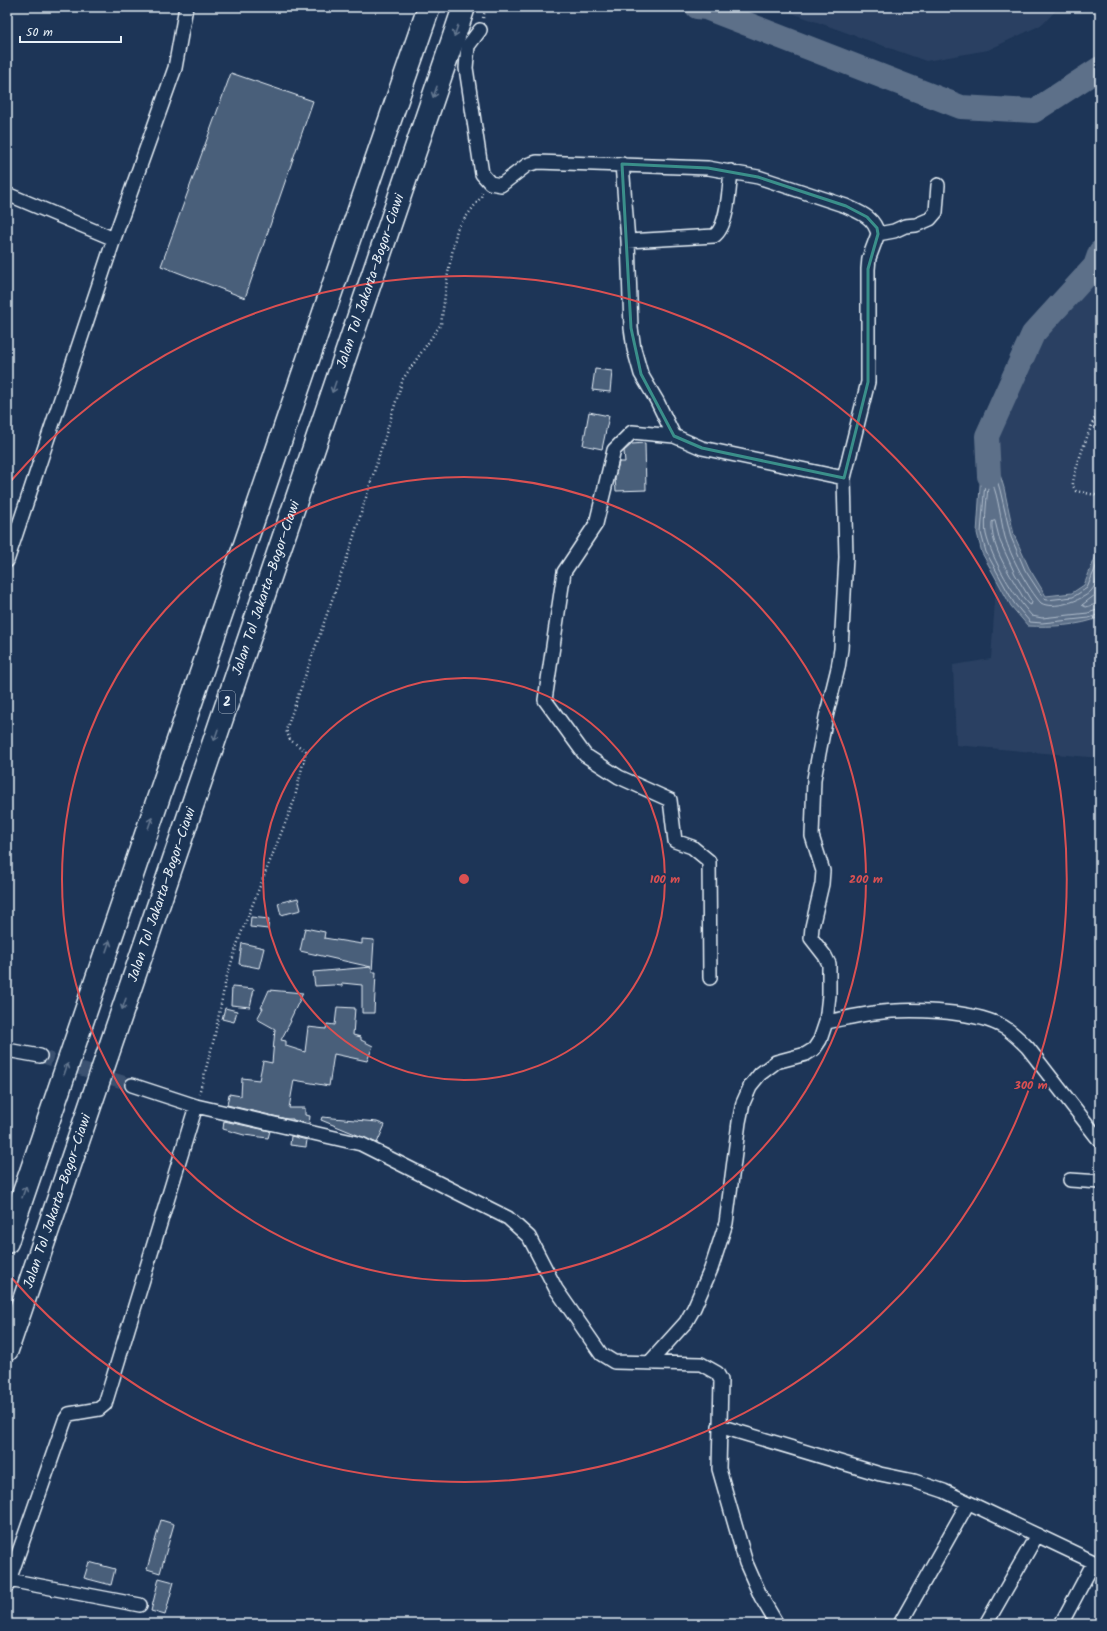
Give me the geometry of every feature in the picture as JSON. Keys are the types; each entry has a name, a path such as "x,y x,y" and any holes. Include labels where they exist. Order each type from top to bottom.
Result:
{"highway":[{"path":"7,1242 429,7"},
{"name":"Jalan Tol Jakarta–Bogor–Ciawi","path":"7,1350 448,55 475,9"}],"street":[{"path":"7,561 114,239 176,68 186,7"},
{"path":"480,30 468,46 466,68 482,174 490,183 501,185 527,165 537,162 691,166 731,171 758,178 857,211 874,222 878,234 869,258 868,269 868,382 844,478 846,557 841,649 814,779 812,836 823,871 822,884 812,927 811,938 826,956 829,964 829,995 826,1022 820,1040 814,1050 806,1054 776,1062 760,1074 751,1086 743,1103 739,1122 726,1222 711,1269 694,1308 686,1322 649,1363"},
{"path":"622,164 628,241 631,328 634,349 641,374 657,401 674,436"},
{"path":"628,241 714,236 717,234 723,224 731,171"},
{"path":"878,234 894,231 905,226 916,225 930,219 936,212 938,186"},
{"path":"7,194 114,239"},
{"path":"710,978 709,861 692,847 675,842 670,800 619,777 585,755 544,700 564,572 596,524 614,450 632,432 674,436 702,448 844,478"},
{"path":"826,1022 893,1011 964,1014 983,1018 1001,1025 1016,1036 1028,1048 1100,1141"},
{"path":"7,1050 40,1056"},
{"path":"132,1086 196,1106 361,1144 508,1218 529,1237 556,1289 602,1354 614,1362 701,1364 717,1373 721,1380 719,1469 743,1553 761,1597 777,1624"},
{"path":"140,1605 8,1582 65,1420 69,1414 99,1409 105,1404 196,1106"},
{"path":"1070,1180 1100,1182"},
{"path":"719,1426 880,1474 914,1481 944,1491 1097,1564 1061,1624"},
{"path":"900,1624 968,1503"},
{"path":"986,1624 1037,1535"}],"path":[{"path":"475,9 486,7"},
{"path":"196,1106 214,1039 226,979 240,936 294,801 306,751 290,740 286,730 349,552 403,380 441,324 448,273 457,229 481,197 485,177"},
{"path":"1100,408 1073,479 1073,486 1076,491 1100,496"}],"highlighted area":[{"path":"622,164 708,168 758,177 846,206 867,217 877,228 878,234 868,269 868,382 844,478 702,448 674,436 641,374 631,328"}],"shaded area":[{"path":"775,7 1059,7 1043,24 988,50 926,61"},
{"path":"1100,249 1100,758 956,745 953,665 991,659 1001,513 997,436 1029,348"}],"water":[{"path":"987,443 991,444 1004,488 1014,535 1029,568 1046,596 1072,593 1084,585 1098,551 1100,537 1100,617 1074,624 1028,626 1011,606 982,553 977,533 982,455"}],"building":[{"path":"231,73 313,101 245,298 161,266"},
{"path":"595,369 612,371 610,392 592,390"},
{"path":"589,412 609,416 602,449 583,445"},
{"path":"645,443 646,490 616,491 615,478 619,462 625,462 624,451 632,444"},
{"path":"298,898 301,910 281,915 278,903"},
{"path":"251,917 269,919 268,929 250,927"},
{"path":"305,928 325,932 324,938 362,944 362,939 374,940 372,972 376,972 374,1013 362,1013 362,985 342,983 342,986 315,986 313,972 371,967 300,951"},
{"path":"242,943 264,948 259,968 239,964"},
{"path":"232,987 254,989 250,1007 231,1005"},
{"path":"269,990 303,993 281,1040 286,1041 286,1046 305,1052 308,1027 326,1029 327,1024 335,1025 337,1007 355,1008 353,1035 361,1037 361,1040 373,1046 367,1061 334,1054 329,1086 294,1080 289,1108 305,1108 305,1115 310,1116 309,1124 293,1119 287,1119 227,1105 229,1094 241,1096 242,1078 259,1080 263,1061 272,1063 275,1029 257,1019 263,1008 261,1008"},
{"path":"225,1008 237,1011 234,1022 222,1019"},
{"path":"322,1117 377,1122 385,1125 377,1143 321,1120"},
{"path":"224,1121 270,1131 268,1138 244,1135 223,1129"},
{"path":"291,1136 307,1140 306,1147 290,1145"},
{"path":"161,1520 174,1524 160,1573 147,1569"},
{"path":"89,1562 115,1569 111,1585 84,1578"},
{"path":"159,1578 174,1582 165,1615 151,1611"}],"waterway":[{"path":"697,7 706,8 961,107 1034,111 1100,68"},
{"path":"989,476 987,436 1033,334 1095,266 1100,252"}],"tunnel":[{"path":"40,1056 132,1085"}]}
